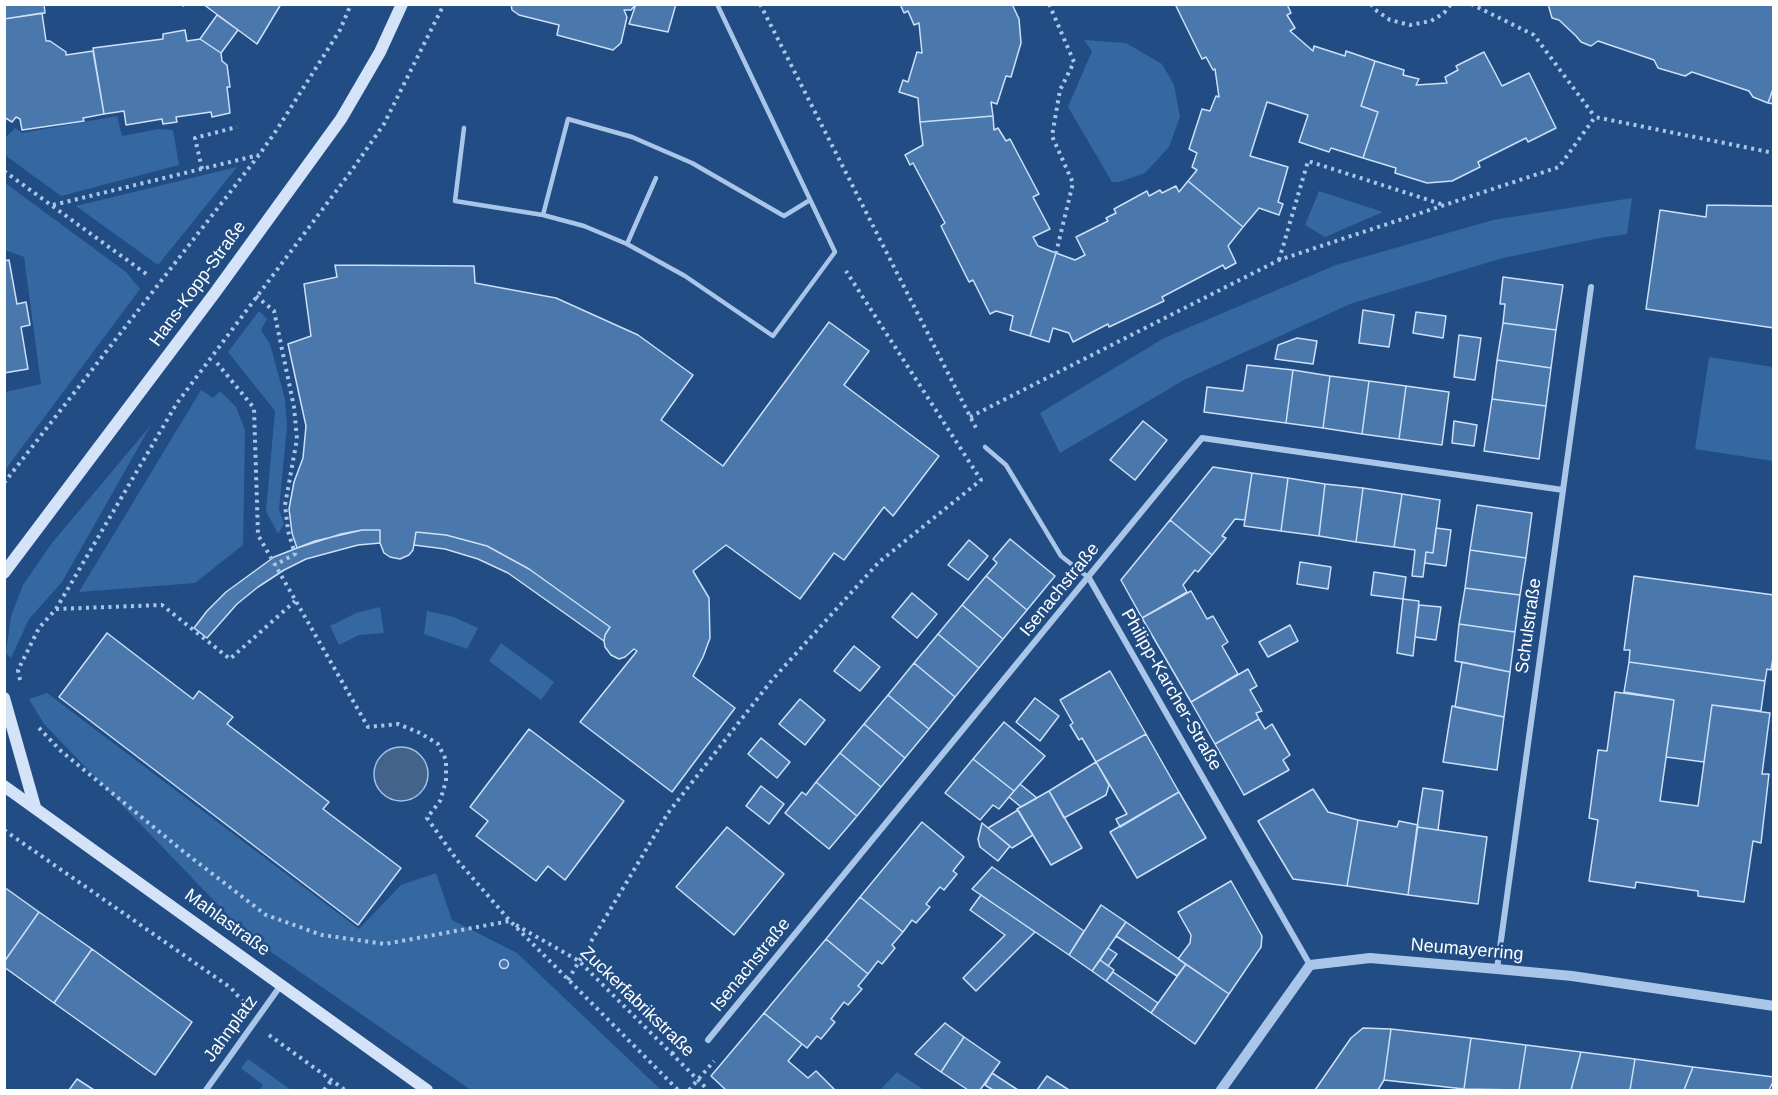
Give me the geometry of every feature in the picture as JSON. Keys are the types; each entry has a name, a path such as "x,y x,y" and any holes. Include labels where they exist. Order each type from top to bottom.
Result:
{"main road":[{"name":"Hans-Kopp-Straße","path":"4,573 214,294 341,119 380,52 402,4"},
{"path":"4,698 35,807"},
{"name":"Mahlastraße","path":"4,786 428,1090"}],"street":[{"name":"Schulstraße","path":"1497,969 1591,286"},
{"name":"Isenachstraße","path":"708,1040 1202,438 1563,490"},
{"name":"Philipp-Karcher-Straße","path":"1089,578 1310,965"},
{"name":"Neumayerring","path":"1310,965 1370,958 1497,969 1572,976 1773,1006"},
{"path":"1221,1090 1310,965"},
{"name":"Jahnplatz","path":"206,1090 281,985"}],"lane":[{"path":"464,128 455,201 543,215 584,226 627,244 685,276 773,336 835,252 717,4"},
{"path":"543,215 568,119 632,137 692,163 784,216 810,200"},
{"path":"627,244 656,178"},
{"name":"Philipp-Karcher-Straße","path":"986,447 1006,465 1061,556 1089,578"}],"path":[{"path":"4,483 276,131 340,30 351,4"},
{"path":"21,689 18,670 39,628 56,609 177,403 384,124 444,4"},
{"path":"760,4 986,447"},
{"path":"1049,4 1074,62 1059,90 1052,135 1073,183 1056,253"},
{"path":"1371,4 1389,20 1410,25 1431,21 1444,13 1451,4"},
{"path":"1471,4 1534,35 1595,117 1773,153"},
{"path":"970,417 1279,260 1559,167 1595,117"},
{"path":"202,169 195,138 237,127"},
{"path":"53,206 258,155"},
{"path":"1279,260 1308,161 1444,205"},
{"path":"4,171 150,276"},
{"path":"568,980 668,813 772,680 879,562 981,480 835,252"},
{"path":"256,296 274,311 294,407 297,439 285,505 288,531 295,554 275,565"},
{"path":"216,363 254,408 258,535 369,727 398,724 420,732 438,744 446,760 446,781 440,801 427,818 457,860 510,921 678,1090"},
{"path":"56,609 162,605 230,659 295,601"},
{"path":"11,672 18,670"},
{"path":"33,722 61,751 184,852 266,915 322,935 386,944 510,921"},
{"path":"4,830 231,988 270,1036 345,1090"},
{"name":"Zuckerfabrikstraße","path":"510,921 579,960 708,1090"},
{"path":"689,1090 721,1052 708,1040"},
{"path":"324,1090 331,1081"}],"shaded area":[{"path":"1084,40 1126,43 1162,64 1174,85 1180,117 1169,147 1145,173 1119,182 1112,182 1068,107 1092,51"},
{"path":"117,116 122,136 159,129 173,130 179,165 61,196 5,155 5,138 15,128 22,133"},
{"path":"237,167 158,265 76,206"},
{"path":"5,183 126,272 140,289 5,470 5,392 41,384 24,257 5,250"},
{"path":"1319,191 1383,212 1325,237 1305,225"},
{"path":"1632,198 1627,234 1503,258 1350,304 1184,380 1060,453 1040,413 1164,338 1336,265 1493,220"},
{"path":"259,311 267,319 261,330 270,344 285,399 287,426 279,509 284,524 278,534 266,511 275,411 228,352"},
{"path":"1709,357 1773,367 1773,461 1695,449"},
{"path":"201,390 213,398 220,391 236,407 245,430 243,545 195,583 79,592"},
{"path":"151,425 62,582 29,619 11,658 6,653 11,616 23,585 52,543"},
{"path":"380,607 384,633 359,635 339,645 330,626 356,613"},
{"path":"427,611 454,617 478,628 467,649 424,634"},
{"path":"501,643 554,682 541,700 489,661"},
{"path":"47,693 359,929 401,885 436,873 452,920 517,953 661,1090 471,1090 248,936 44,724 29,699"},
{"path":"401,747 411,749 420,755 426,764 428,774 426,784 420,793 411,799 401,801 391,799 382,793 376,784 374,774 376,764 382,755 391,749"},
{"path":"248,1059 291,1090 259,1090 263,1085 241,1068"},
{"path":"897,1072 924,1090 880,1090"}],"building":[{"path":"4,4 44,4 45,13 4,19"},
{"path":"203,4 281,4 257,44"},
{"path":"511,4 636,4 631,10 624,10 627,17 621,43 613,50 557,35 559,25 519,15 512,10"},
{"path":"636,4 676,4 668,32 629,24"},
{"path":"900,4 1012,4 1019,19 1021,43 1011,77 1006,76 997,104 991,102 993,116 920,122 918,98 899,92 903,80 908,82 917,52 922,53 919,23 914,25 908,11 904,13"},
{"path":"1175,4 1287,4 1291,13 1287,15 1295,28 1290,31 1313,51 1314,46 1345,56 1346,51 1375,61 1361,106 1378,112 1363,158 1331,148 1329,152 1299,142 1308,115 1267,102 1250,156 1288,167 1278,202 1283,204 1279,215 1259,208 1243,227 1188,181 1197,170 1192,167 1197,153 1189,149 1202,109 1210,111 1216,96 1219,97 1215,69 1213,70 1206,57 1202,59"},
{"path":"1548,4 1774,4 1774,86 1768,103 1753,97 1749,91 1692,72 1685,76 1658,68 1654,60 1598,41 1591,46 1581,42 1559,20 1552,18"},
{"path":"42,13 46,41 50,41 66,52 66,55 93,51 104,114 83,118 84,121 22,130 20,119 16,117 12,122 4,117 4,19"},
{"path":"217,15 238,30 221,53 200,39"},
{"path":"185,30 187,41 200,39 221,53 222,61 227,65 230,113 212,117 211,112 176,117 177,122 163,124 162,119 126,125 124,111 104,114 93,48 163,39 163,34"},
{"path":"1484,52 1502,86 1529,73 1556,128 1528,142 1526,138 1478,162 1480,167 1452,181 1427,183 1395,173 1396,168 1363,158 1378,112 1361,106 1375,61 1404,70 1403,75 1419,79 1416,85 1447,83 1445,77 1458,70 1456,66"},
{"path":"1774,86 1774,104 1768,103"},
{"path":"993,116 994,130 998,128 1006,141 1010,139 1039,194 1033,197 1050,229 1033,237 1038,246 1056,253 1030,336 1010,330 1013,316 996,311 990,314 973,280 969,282 941,226 945,223 913,163 910,165 905,155 923,145 920,122"},
{"path":"1188,181 1243,227 1228,246 1236,263 1225,269 1223,265 1162,297 1164,301 1109,327 1108,324 1073,342 1069,333 1053,328 1049,342 1030,336 1056,253 1075,260 1085,255 1076,237 1108,221 1106,218 1116,213 1114,209 1147,191 1149,196 1160,190 1162,193 1176,186 1179,192"},
{"path":"1707,205 1774,206 1774,328 1646,309 1660,210 1706,217"},
{"path":"9,260 17,304 26,302 30,325 21,327 28,369 4,373 4,261"},
{"path":"335,265 474,266 475,283 556,298 638,335 693,375 661,420 723,466 829,322 869,351 844,385 939,456 893,516 884,507 844,560 834,553 800,599 726,545 693,571 709,598 710,638 693,676 735,708 672,792 580,722 637,651 634,649 619,659 611,655 604,641 610,627 529,569 487,546 446,535 416,532 413,550 409,555 400,559 384,553 380,543 380,530 362,530 341,534 297,548 292,533 289,509 294,482 303,458 306,426 288,344 311,336 304,284 337,277"},
{"path":"1503,277 1563,285 1556,330 1503,323 1505,304 1500,304"},
{"path":"1363,310 1394,315 1389,347 1359,343"},
{"path":"1416,312 1446,316 1443,338 1413,333"},
{"path":"1503,323 1556,330 1551,368 1497,360"},
{"path":"1459,335 1481,338 1475,380 1454,377"},
{"path":"1297,338 1317,341 1313,364 1275,359 1278,345"},
{"path":"1497,360 1551,368 1546,406 1492,399"},
{"path":"1247,365 1293,370 1286,423 1204,412 1207,387 1243,391"},
{"path":"1293,370 1330,376 1323,428 1286,423"},
{"path":"1330,376 1369,381 1362,434 1323,428"},
{"path":"1369,381 1406,386 1399,439 1362,434"},
{"path":"1406,386 1449,392 1442,445 1399,439"},
{"path":"1492,399 1546,406 1539,459 1484,451"},
{"path":"1143,421 1167,440 1135,480 1110,460"},
{"path":"1454,421 1477,425 1474,446 1452,443"},
{"path":"1213,467 1252,473 1245,520 1235,519 1222,536 1226,538 1212,555 1170,520"},
{"path":"1252,473 1288,478 1281,531 1244,526"},
{"path":"1288,478 1325,484 1319,536 1281,531"},
{"path":"1325,484 1363,488 1356,542 1319,536"},
{"path":"1363,488 1402,494 1394,547 1356,542"},
{"path":"1402,494 1440,500 1433,553 1426,552 1423,577 1412,576 1415,550 1394,547"},
{"path":"1477,505 1532,513 1526,558 1470,550"},
{"path":"1170,520 1212,555 1183,585 1187,592 1142,618 1121,580"},
{"path":"1436,528 1451,530 1446,566 1425,563 1426,552 1433,553"},
{"path":"362,530 380,530 380,543 358,545 306,559 258,587 237,604 207,638 194,628 226,592 274,557 315,541"},
{"path":"416,532 446,535 487,546 529,569 610,627 604,641 508,573 478,559 445,549 414,545"},
{"path":"1010,539 1055,576 1027,610 986,576 997,563 993,559"},
{"path":"969,540 988,556 968,580 948,565"},
{"path":"1470,550 1526,558 1520,595 1465,588"},
{"path":"1300,562 1331,567 1328,589 1297,584"},
{"path":"1374,572 1406,577 1403,599 1371,595"},
{"path":"986,576 1027,610 1003,639 962,605"},
{"path":"1634,576 1774,595 1774,652 1771,670 1767,669 1765,681 1629,662 1630,650 1624,650"},
{"path":"1465,588 1520,595 1515,632 1459,624"},
{"path":"1191,591 1207,619 1213,616 1228,642 1222,646 1238,674 1191,702 1142,618"},
{"path":"912,593 937,614 917,638 892,617"},
{"path":"1403,599 1419,601 1413,656 1397,653"},
{"path":"962,605 1003,639 979,668 938,634"},
{"path":"1419,605 1441,607 1436,640 1415,637"},
{"path":"1459,624 1515,632 1510,672 1455,661"},
{"path":"1290,625 1298,641 1268,657 1259,642"},
{"path":"107,633 193,699 199,691 233,717 227,724 329,802 323,809 401,868 358,925 59,697"},
{"path":"938,634 979,668 955,697 914,663"},
{"path":"854,646 880,667 860,691 834,671"},
{"path":"1462,662 1510,672 1504,717 1455,707"},
{"path":"1629,662 1765,681 1761,711 1712,705 1704,762 1666,757 1674,700 1624,692"},
{"path":"914,663 955,697 929,729 888,695"},
{"path":"1248,669 1257,686 1250,690 1262,711 1256,713 1259,719 1215,744 1191,702"},
{"path":"1110,671 1146,734 1096,762 1082,738 1079,740 1070,725 1073,723 1060,700"},
{"path":"1615,692 1674,700 1660,801 1698,806 1712,705 1770,713 1762,774 1769,774 1761,843 1753,841 1744,902 1698,896 1698,891 1636,882 1635,888 1589,881 1598,820 1589,818 1598,750 1607,751"},
{"path":"888,695 929,729 905,758 864,724"},
{"path":"1035,698 1059,716 1040,741 1016,722"},
{"path":"800,699 825,720 805,745 779,724"},
{"path":"1452,706 1504,717 1497,770 1443,762"},
{"path":"1259,719 1265,729 1272,724 1290,755 1283,760 1289,770 1244,795 1215,744"},
{"path":"1004,722 1045,756 1014,791 973,759"},
{"path":"864,724 905,758 881,787 840,753"},
{"path":"529,729 624,801 565,880 548,866 536,881 476,836 488,821 470,807"},
{"path":"1146,734 1179,792 1120,827 1116,819 1127,814 1096,762"},
{"path":"761,738 790,762 777,778 748,754"},
{"path":"840,753 881,787 857,816 816,782"},
{"path":"973,759 1014,791 999,809 993,805 980,820 945,793"},
{"path":"1096,762 1109,785 1106,795 1064,818 1049,791"},
{"path":"816,782 857,816 829,849 785,813 802,792 806,795"},
{"path":"1020,784 1037,798 1021,807 1009,797"},
{"path":"761,786 784,804 769,824 746,806"},
{"path":"1423,788 1443,791 1438,830 1417,827"},
{"path":"1313,789 1328,812 1358,820 1347,886 1293,879 1258,821"},
{"path":"1049,791 1082,848 1051,865 1017,809"},
{"path":"1179,792 1206,838 1137,878 1110,832"},
{"path":"1018,810 1033,835 1012,848 988,828"},
{"path":"1358,820 1397,827 1399,821 1418,825 1408,895 1347,886"},
{"path":"922,822 964,857 953,871 957,874 944,890 940,887 926,904 930,907 916,923 912,920 903,932 860,897"},
{"path":"982,823 1010,846 998,861 980,847 978,839"},
{"path":"727,827 784,874 734,935 676,887"},
{"path":"1417,827 1487,837 1478,904 1408,895"},
{"path":"992,867 1084,931 1069,955 972,889"},
{"path":"1231,881 1262,936 1261,947 1229,994 1178,959 1190,943 1191,935 1178,912"},
{"path":"4,887 39,912 4,962"},
{"path":"981,895 1035,932 976,991 963,978 1005,935 970,910"},
{"path":"860,897 903,932 892,945 895,948 882,964 878,961 868,974 826,939"},
{"path":"1101,905 1126,922 1092,971 1069,955"},
{"path":"39,912 92,949 54,1003 4,967 4,962"},
{"path":"1126,922 1186,964 1177,976 1116,936"},
{"path":"826,939 868,974 858,986 862,989 848,1005 844,1002 831,1019 835,1022 821,1039 817,1036 807,1048 764,1013"},
{"path":"1108,948 1117,954 1108,966 1100,960"},
{"path":"92,949 192,1022 155,1075 54,1003"},
{"path":"504,959 509,964 504,969 499,964"},
{"path":"1100,960 1114,970 1106,981 1092,971"},
{"path":"1186,964 1229,994 1195,1044 1151,1013"},
{"path":"1113,972 1158,1003 1151,1013 1106,981"},
{"path":"764,1013 802,1044 788,1061 808,1078 816,1071 835,1090 726,1090 711,1076"},
{"path":"945,1023 964,1037 941,1072 915,1054"},
{"path":"1363,1028 1391,1029 1384,1080 1378,1090 1315,1090 1351,1038"},
{"path":"1391,1029 1471,1038 1464,1089 1384,1080"},
{"path":"964,1037 1000,1062 980,1090 968,1090 941,1072"},
{"path":"1471,1038 1526,1045 1519,1090 1464,1089"},
{"path":"1526,1045 1581,1052 1571,1090 1519,1090"},
{"path":"1581,1052 1635,1059 1630,1090 1571,1090"},
{"path":"1635,1059 1693,1067 1684,1090 1630,1090"},
{"path":"1693,1067 1774,1077 1774,1080 1769,1090 1684,1090"},
{"path":"992,1073 1018,1090 993,1090 985,1085"},
{"path":"1047,1076 1069,1090 1037,1090"},
{"path":"77,1079 94,1090 69,1090"}]}
